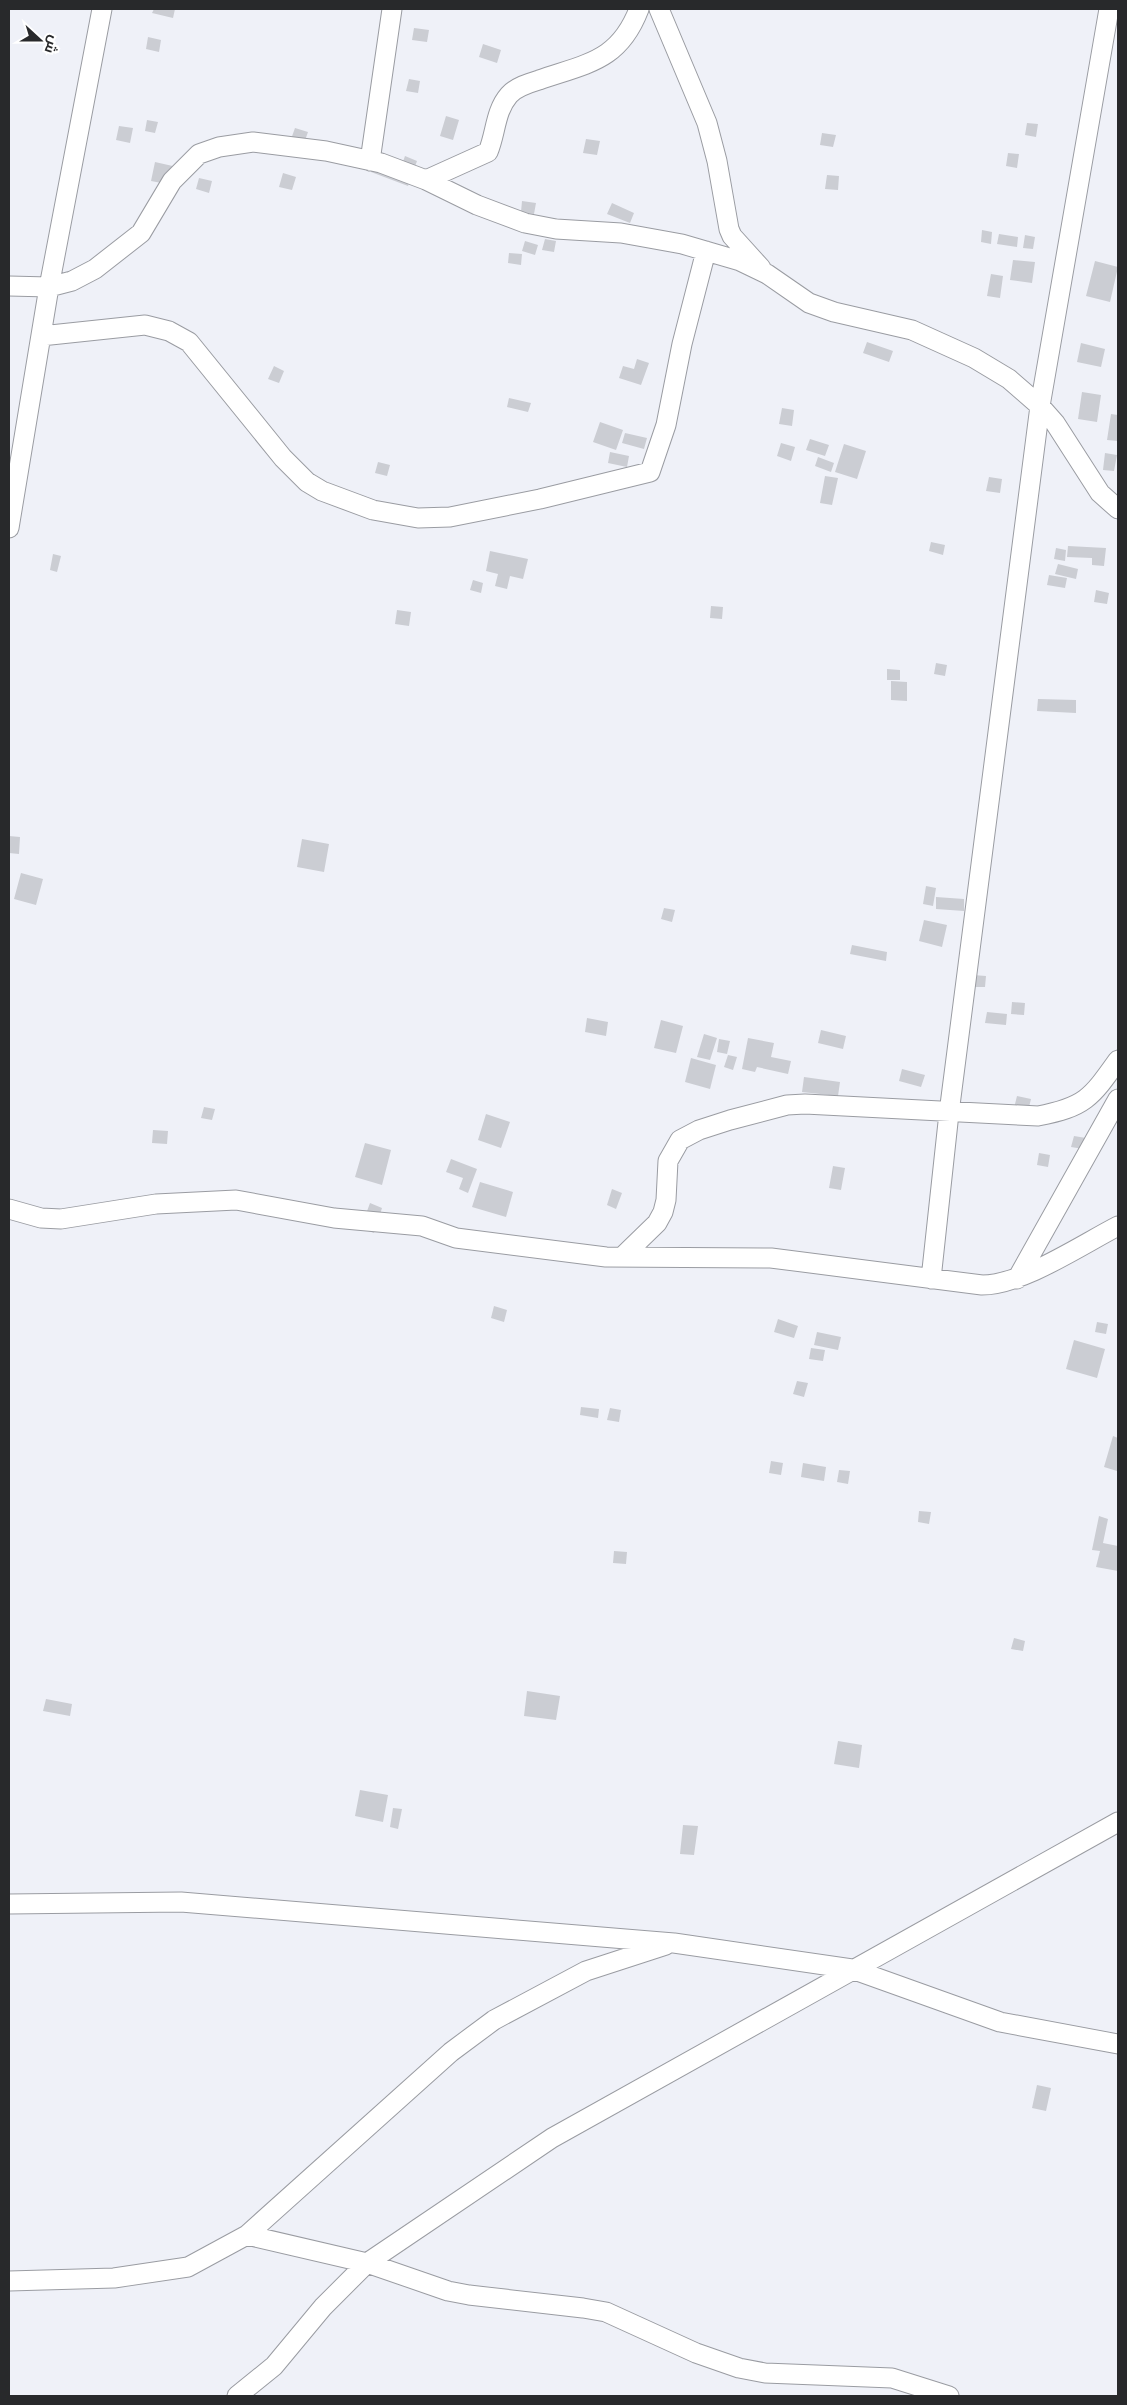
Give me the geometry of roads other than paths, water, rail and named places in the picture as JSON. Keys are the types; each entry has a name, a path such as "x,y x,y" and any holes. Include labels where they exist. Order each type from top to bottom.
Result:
{"street":[{"path":"9,528 49,286 102,9"},
{"path":"370,161 392,9"},
{"path":"426,180 488,152 501,107 510,95 517,89 535,81 601,59 618,46 632,27 639,9"},
{"path":"659,9 707,124 717,161 729,229 732,236 767,274"},
{"path":"931,1278 949,1113 1040,406 1109,9"},
{"path":"9,286 49,286 72,281 95,269 141,233 172,181 199,154 218,147 253,142 326,151 370,161 426,180 484,208 525,223 556,229 621,233 682,244 740,261 767,274 809,302 834,312 912,330 974,358 1009,380 1040,406 1054,423 1100,493 1118,509"},
{"path":"41,336 145,325 169,331 189,342 283,458 307,482 322,491 373,510 418,518 450,517 540,499 650,472 666,425 682,344 706,252"},
{"path":"622,1257 657,1223 666,1200 668,1161 680,1140 698,1130 787,1106 805,1104 949,1113 1038,1116 1063,1112 1080,1105 1092,1094 1118,1060"},
{"path":"1018,1279 1118,1099"},
{"path":"9,1209 41,1218 61,1219 156,1204 236,1200 334,1218 422,1226 456,1238 606,1257 771,1258 982,1285 999,1285 1018,1279 1118,1226"},
{"path":"237,2396 274,2366 323,2307 367,2263 552,2138 1118,1822"},
{"path":"9,1904 181,1902 674,1943 852,1969 1000,2022 1118,2044"},
{"path":"9,2281 114,2278 188,2267 247,2235 452,2052 494,2020 586,1970 674,1943"},
{"path":"247,2235 367,2263 448,2291 469,2296 606,2312 696,2353 739,2368 765,2374 892,2378 949,2396"}]}
